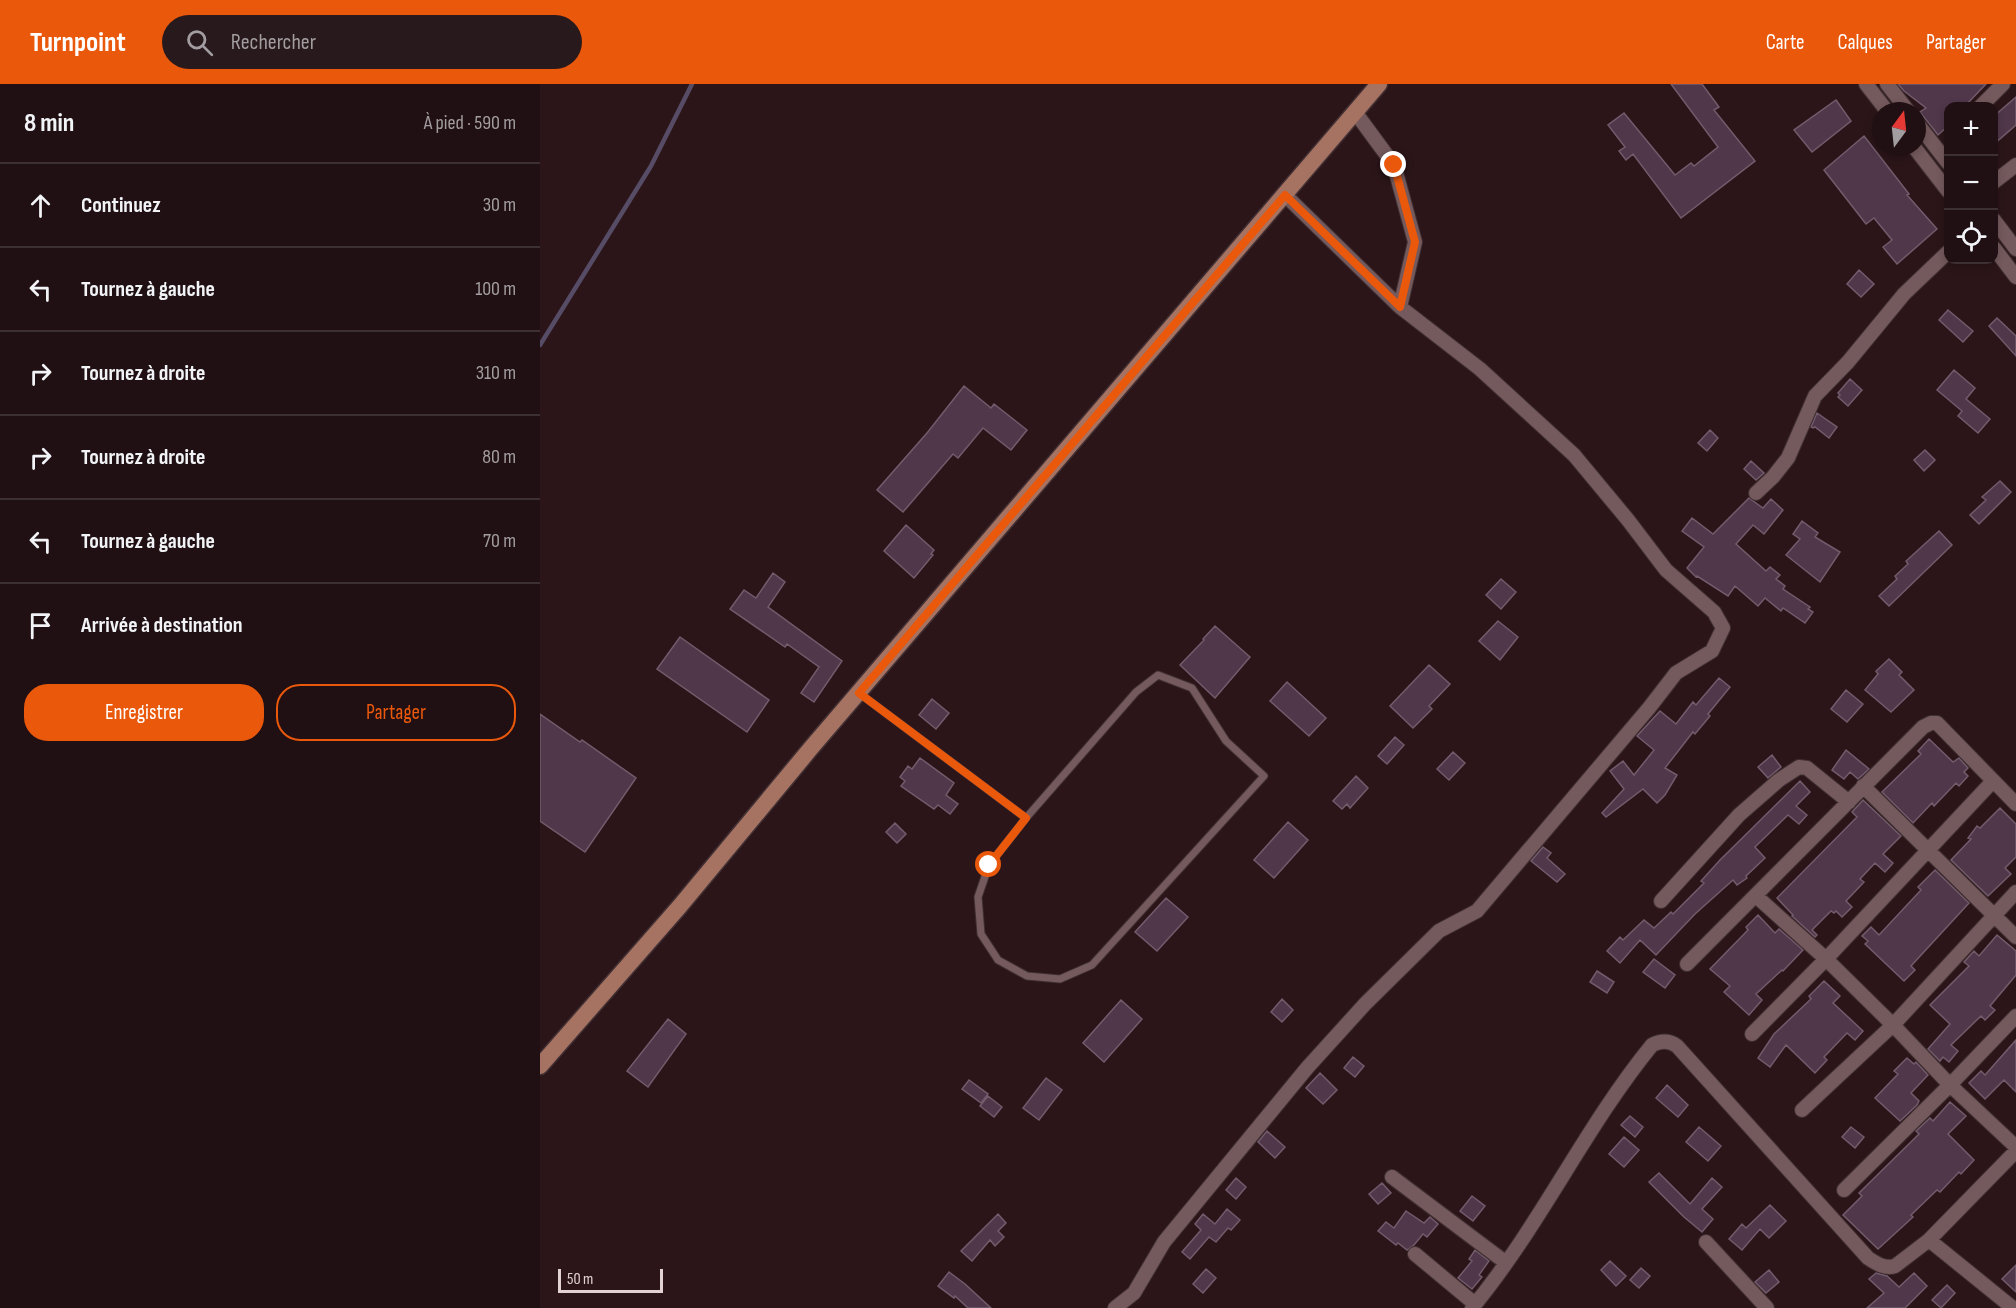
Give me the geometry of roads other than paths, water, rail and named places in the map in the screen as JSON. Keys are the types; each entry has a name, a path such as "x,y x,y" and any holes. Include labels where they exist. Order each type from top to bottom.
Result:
{"main road":[{"path":"540,1066 680,906 1379,84"}],"street":[{"path":"1866,84 1880,102"},
{"path":"1887,84 1901,102"},
{"path":"1986,102 2003,84"},
{"path":"1355,112 1394,165 1415,242 1400,307"},
{"path":"1926,131 1944,146 1926,163"},
{"path":"1921,156 1944,186"},
{"path":"1998,179 2016,165"},
{"path":"1115,1308 1134,1293 1164,1242 1307,1068 1365,1004 1439,931 1477,911 1676,673 1712,651 1723,628 1714,612 1666,570 1574,455 1480,369 1400,307 1285,195"},
{"path":"1998,225 2016,249"},
{"path":"1998,253 2016,277"},
{"path":"1756,493 1788,458 1815,396 1848,362 1904,294 1944,256"},
{"path":"1688,964 1863,786 1923,727 1931,723 1937,723 2016,804"},
{"path":"1661,901 1739,815 1779,780 1799,767 1807,768 1849,802"},
{"path":"1752,1034 1994,781"},
{"path":"1863,786 2016,937"},
{"path":"1802,1110 1893,1025 2016,892"},
{"path":"1415,1254 1473,1306 1561,1182 1611,1098 1652,1045 1665,1041 1677,1046 1868,1258 1878,1265 1896,1266 1929,1240 2016,1149 1826,959 1755,896"},
{"path":"1844,1190 2016,1016"},
{"path":"1392,1177 1505,1262"},
{"path":"1929,1240 2013,1308"},
{"path":"1706,1242 1767,1308"}],"lane":[{"path":"1158,675 1192,688 1227,741 1264,776 1092,965 1060,979 1028,976 999,960 981,934 978,897 989,865 1026,818 1136,692 1158,675"},
{"path":"859,693 1026,818"}],"waterway":[{"path":"540,345 651,166 692,84"}]}
